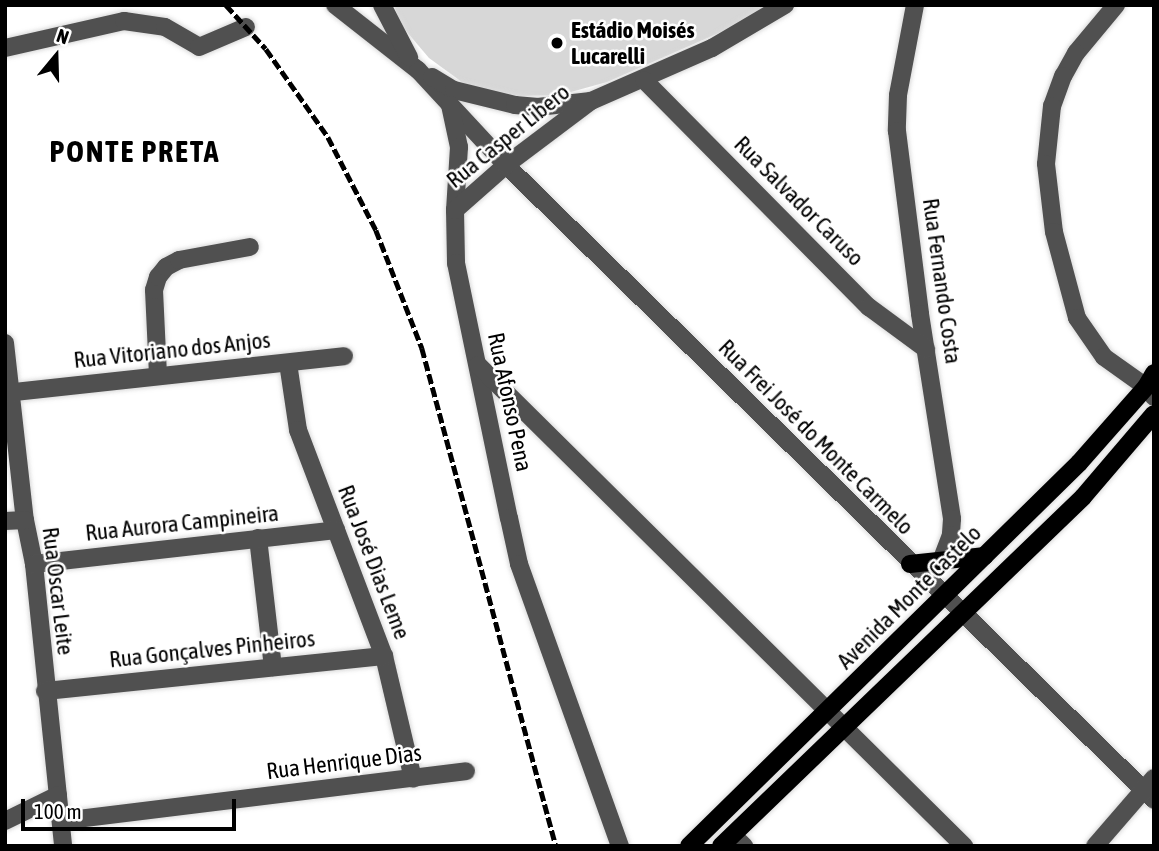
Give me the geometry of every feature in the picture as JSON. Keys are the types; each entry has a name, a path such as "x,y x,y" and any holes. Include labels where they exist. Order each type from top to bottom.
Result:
{"main road":[{"name":"Avenida Monte Castelo","path":"689,846 945,597 1079,463 1151,386"},
{"path":"733,842 1083,497 1154,414"},
{"path":"910,564 985,556"}],"street":[{"name":"Rua Afonso Pena","path":"335,5 418,70 449,104 459,148 455,210 456,263 519,564 620,846"},
{"path":"382,5 398,41 418,70"},
{"name":"Rua Casper Libero","path":"418,70 454,90 515,105 538,107 591,101 712,48 785,5"},
{"name":"Rua Fernando Costa","path":"915,5 898,95 897,131 952,519 951,535 941,562"},
{"path":"1116,5 1076,53 1063,76 1049,119 1046,164 1054,232 1077,318 1104,358 1151,386"},
{"path":"5,48 124,20 165,27 199,47 246,27"},
{"name":"Rua Salvador Caruso","path":"644,80 869,307 926,349"},
{"name":"Rua Casper Libero","path":"455,210 506,165 591,101"},
{"name":"Rua Frei José do Monte Carmelo","path":"449,104 506,165 910,564 1150,789"},
{"path":"158,375 154,290 158,277 166,267 178,260 250,247"},
{"name":"Rua Oscar Leite","path":"5,343 7,393 33,564 63,846"},
{"name":"Rua Vitoriano dos Anjos","path":"7,393 344,356"},
{"name":"Rua José Dias Leme","path":"288,363 298,429 384,656 413,779"},
{"path":"478,365 964,846"},
{"path":"5,522 25,520"},
{"name":"Rua Aurora Campineira","path":"33,564 336,530"},
{"path":"258,538 273,667"},
{"name":"Rua Gonçalves Pinheiros","path":"45,691 384,656"},
{"name":"Rua Henrique Dias","path":"61,821 466,771"},
{"path":"1095,846 1150,789"},
{"path":"5,821 58,795"}],"shaded area":[{"name":"Estádio Moisés Lucarelli","path":"394,5 767,5 730,28 607,82 560,95 518,96 466,85 429,58 401,25"}],"railway":[{"path":"226,5 266,49 328,137 376,230 422,348 556,846"}],"place":[{"name":"Estádio Moisés Lucarelli","path":"557,43"}],"district":[{"name":"PONTE PRETA","path":"135,151"}]}
